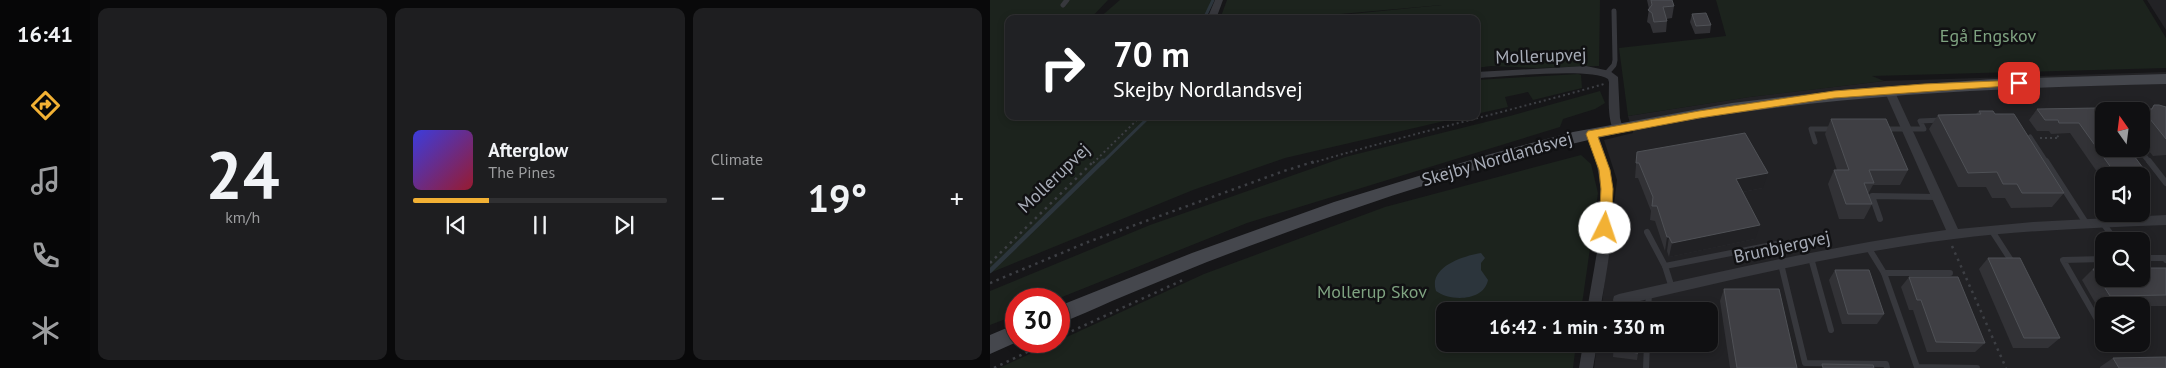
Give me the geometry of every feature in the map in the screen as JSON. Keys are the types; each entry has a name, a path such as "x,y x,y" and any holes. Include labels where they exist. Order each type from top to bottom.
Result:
{"street":[{"path":"1213,15 1219,0"},
{"name":"Mollerupvej","path":"1480,75 1586,69 1607,73"},
{"path":"1607,73 1614,82 1615,118 1618,129"},
{"name":"Skejby Nordlandsvej","path":"1070,310 1140,280 1290,223 1483,162 1592,134 1788,101 1889,90 2038,82 2166,79"},
{"path":"1889,90 1937,197 1951,235"},
{"path":"1592,134 1604,170 1607,189 1606,215 1595,302"},
{"name":"Brunbjergvej","path":"2150,220 2166,220"},
{"name":"Brunbjergvej","path":"1619,300 1868,247 1951,235 2102,222"},
{"path":"990,344 1005,338"},
{"path":"1586,368 1589,352"}],"lane":[{"path":"1063,5 1067,0"},
{"path":"1607,73 1614,65 1615,60 1614,11"},
{"path":"1878,129 1924,129 1920,120 1950,120"},
{"path":"1815,142 1811,129 1840,129"},
{"path":"2031,138 2086,223"},
{"path":"2146,158 2166,183"},
{"path":"1880,219 1872,196 1937,197"},
{"path":"2102,222 2109,232"},
{"path":"1992,231 2018,270"},
{"path":"1646,232 1664,266 1672,288"},
{"path":"1664,266 1777,244"},
{"path":"1868,247 1884,274 1917,367 1977,368"},
{"path":"1811,258 1831,330"},
{"path":"2150,258 2165,258 2166,260"},
{"path":"2095,259 2063,260 2095,315"},
{"path":"1781,264 1804,363 1886,364 1887,368"},
{"path":"1884,274 1950,274"},
{"path":"1648,302 1649,293"},
{"path":"1646,368 1647,352"}],"path":[{"path":"1480,118 1614,82"},
{"name":"Mollerupvej","path":"990,263 1137,120"},
{"path":"990,283 1106,235 1284,171 1364,146 1471,120"},
{"path":"2031,138 2059,138 2056,134"},
{"path":"1951,235 2006,368"},
{"path":"1070,332 1194,275"},
{"path":"994,368 1025,353"}],"shaded area":[{"path":"2147,0 2166,0 2166,30"},
{"path":"2166,72 2166,368 1594,368 1596,352 1718,352 1718,302 1602,302 1617,180 1604,140 1633,133 1628,116 1749,97 1884,81"},
{"path":"1481,253 1485,258 1481,263 1481,270 1488,280 1480,292 1474,296 1458,298 1442,295 1436,291 1437,275 1442,269 1457,260"}],"green space":[{"path":"990,0 1108,0 1094,15 1005,15 1005,120 1449,120 1285,158 1193,190 990,273"},
{"path":"1120,0 1213,0 1206,15 1103,15"},
{"path":"1227,0 1600,0 1599,66 1480,67 1480,15 1341,15 1442,5 1329,15 1221,15"},
{"name":"Egå Engskov","path":"1716,0 2143,0 2166,38 2166,68 1872,76 1884,81 1750,97 1628,116 1619,48 1726,36"},
{"path":"1578,74 1581,75 1582,88 1533,100 1528,92 1505,97 1508,107 1480,113 1480,80"},
{"path":"1600,91 1605,103 1595,109 1563,119 1560,127 1247,223 1070,294 1070,288 1005,288 1005,319 990,325 990,291 1150,225 1345,157 1510,116"},
{"name":"Mollerup Skov","path":"1581,155 1591,164 1598,193 1582,302 1436,302 1436,352 1575,352 1573,368 999,368 1032,353 1070,353 1070,335 1204,274 1385,207"}],"building":[{"path":"1651,0 1672,0 1674,6 1663,7 1667,21 1654,22 1652,13 1648,10 1652,5"},
{"path":"1706,13 1711,25 1696,26 1692,14"},
{"path":"2154,105 2166,107 2166,139 2150,119 2150,109"},
{"path":"2095,108 2095,145 2079,123 2059,123 2058,120 2045,120 2037,109"},
{"path":"1979,111 1993,111 1995,114 2014,114 2064,193 2022,193 2017,184 2003,184 1997,172 1968,173 1938,115 1981,114"},
{"path":"1831,119 1886,119 1908,170 1869,170 1874,183 1864,183 1872,204 1846,204 1834,170 1849,170"},
{"path":"1745,133 1768,173 1736,179 1760,225 1672,243 1669,237 1667,237 1657,206 1652,206 1653,197 1639,163 1636,163 1637,152"},
{"path":"2104,158 2136,158 2142,167 2111,167"},
{"path":"1988,258 2020,258 2060,338 2024,338"},
{"path":"2150,268 2166,268 2166,295 2110,296 2104,287 2150,287"},
{"path":"1835,270 1869,270 1884,314 1848,314"},
{"path":"1909,277 1958,277 1985,343 1936,342 1921,300 1917,300"},
{"path":"1724,289 1779,289 1797,368 1737,368"},
{"path":"2166,357 2166,368 2119,368 2113,358"},
{"path":"1822,364 1873,365 1874,368 1823,368"}],"waterway":[{"path":"1206,15 1213,0"},
{"path":"1102,163 1146,120"},
{"path":"990,271 1103,161"}],"route":[{"path":"1605,228 1607,189 1604,170 1592,134 1699,114 1834,95 1924,87 2019,83"}]}
